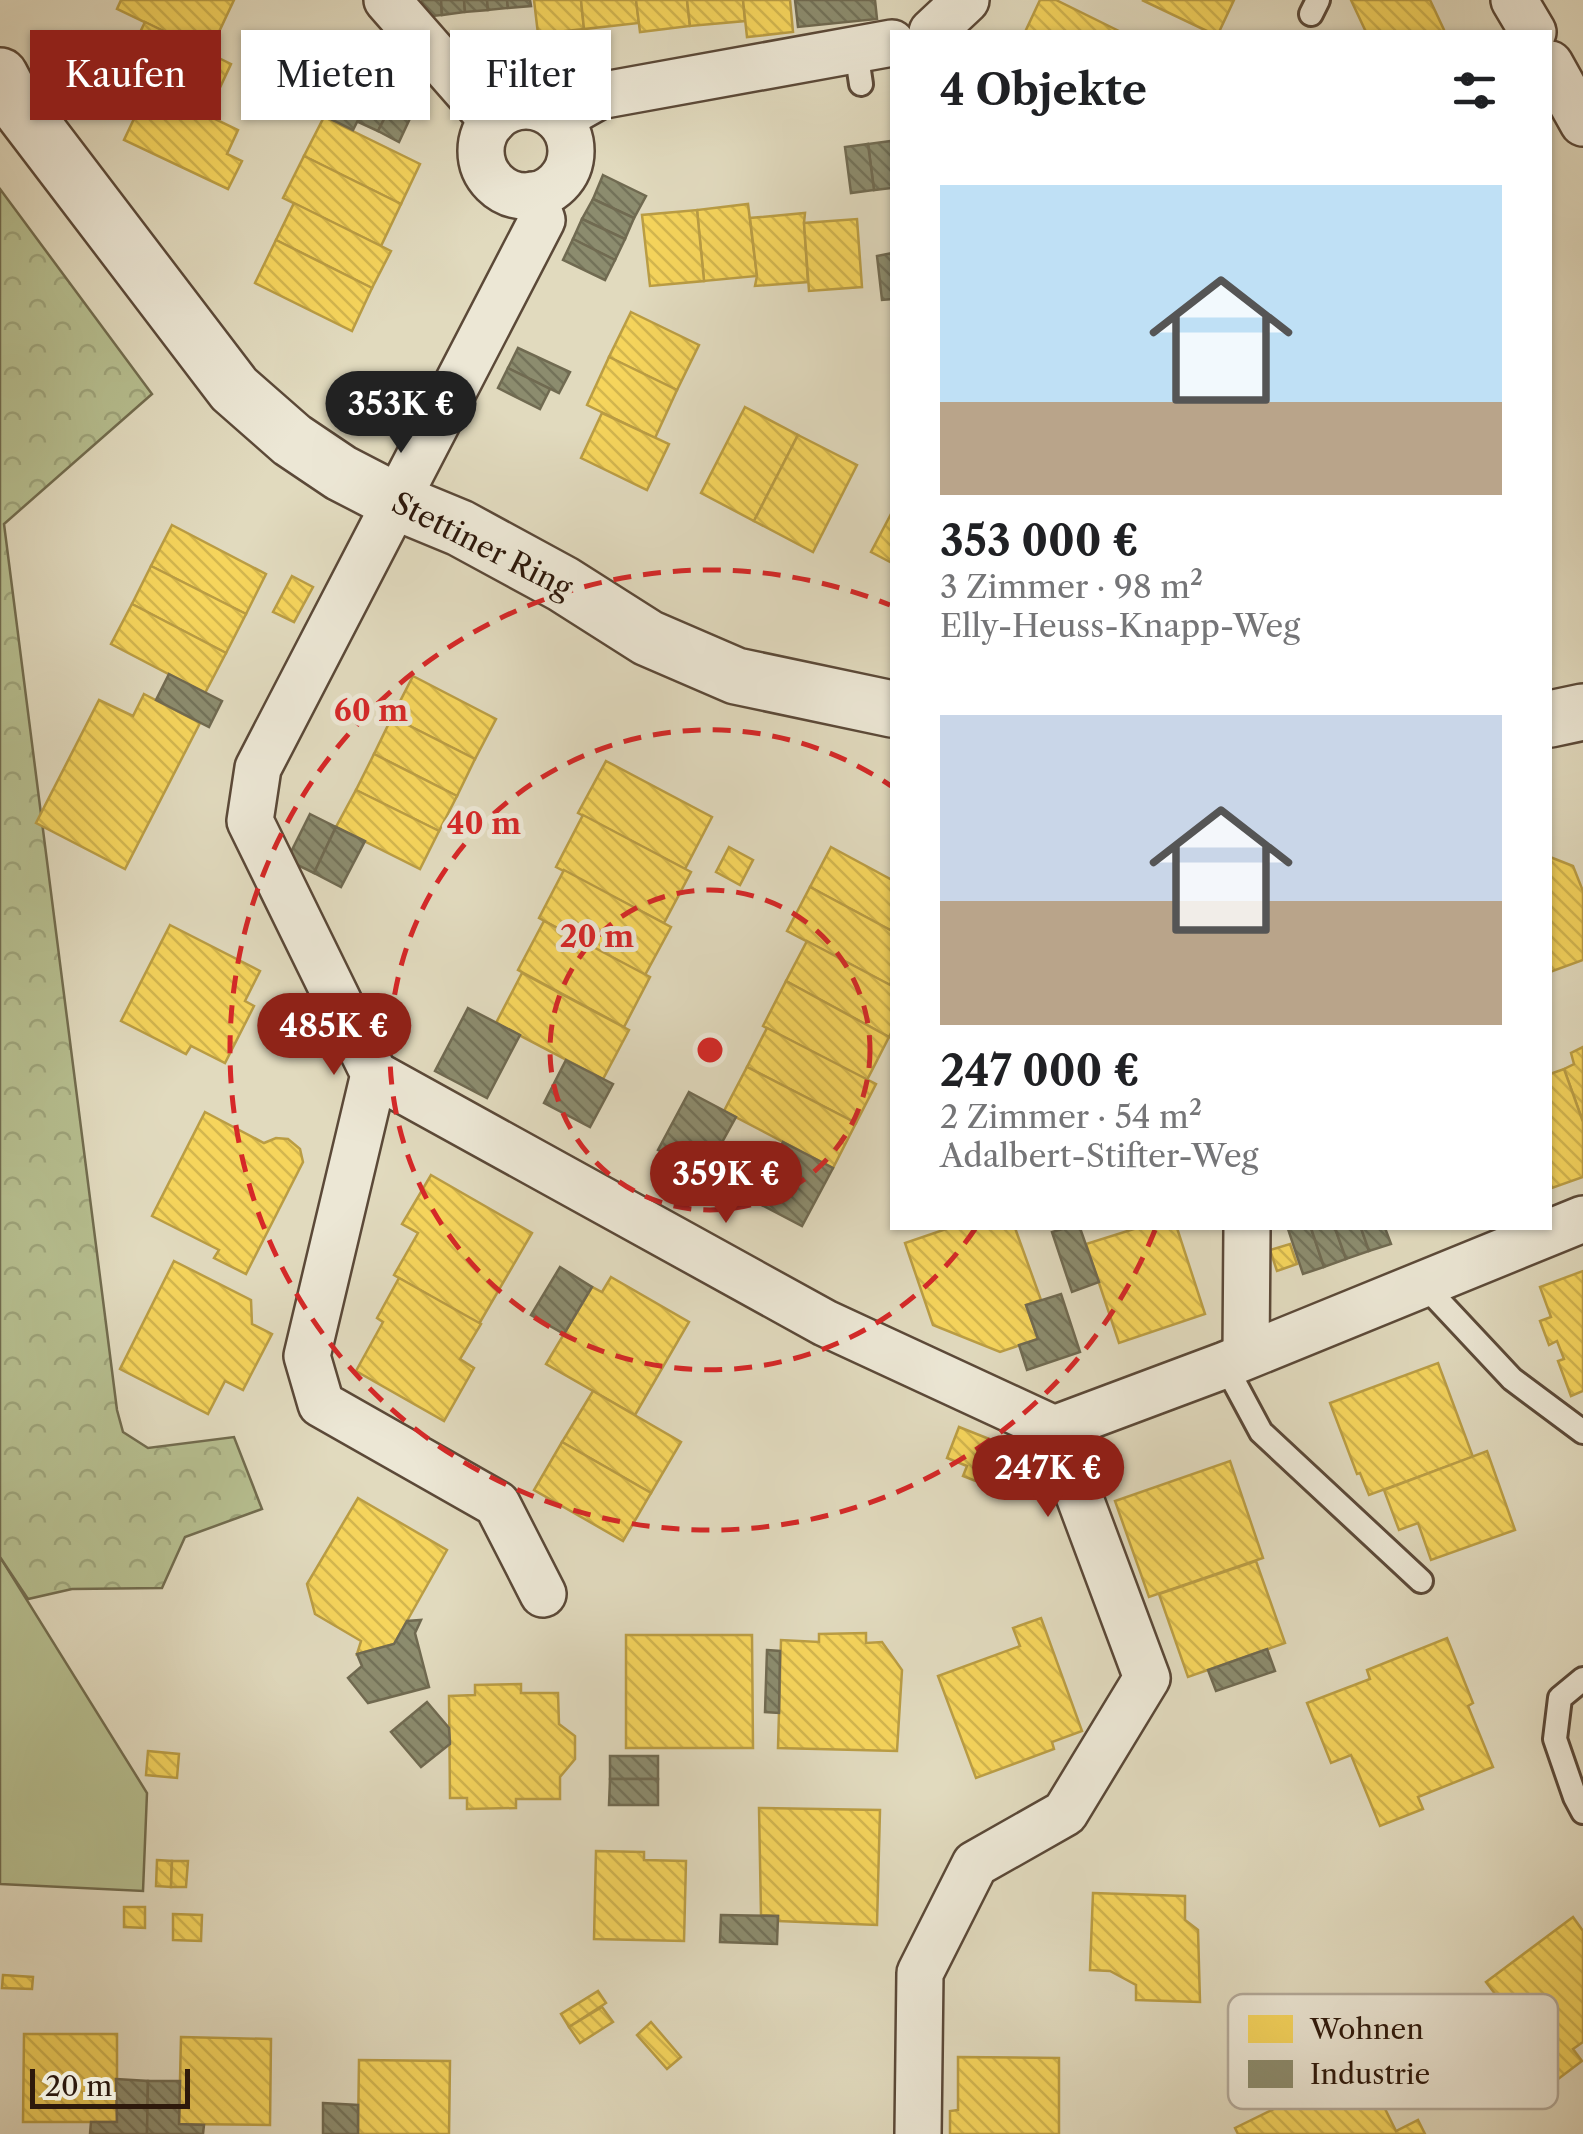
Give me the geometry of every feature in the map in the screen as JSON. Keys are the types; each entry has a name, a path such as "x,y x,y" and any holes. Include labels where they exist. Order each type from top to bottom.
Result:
{"street":[{"path":"386,0 450,72"},
{"path":"934,30 966,0"},
{"path":"1514,0 1531,30"},
{"path":"611,94 870,59"},
{"path":"1552,68 1583,123"},
{"name":"Stettiner Ring","path":"0,76 10,95 234,388 292,440 341,473 460,528 563,584 648,638 736,676 890,709"},
{"path":"492,120 481,146 486,172 506,192 520,196 547,191 566,172 570,143 559,120"},
{"path":"533,196 542,220 258,768 250,821 374,1074 798,1301 825,1323 1054,1430 1154,1404 1235,1360 1424,1284 1488,1272 1583,1219"},
{"path":"1552,719 1583,712"},
{"path":"374,1074 306,1356 321,1404 497,1504 543,1594"},
{"path":"1235,1360 1248,1230"},
{"path":"918,2134 920,1973 975,1864 1065,1813 1104,1771 1147,1678 1054,1430"}],"lane":[{"path":"1424,1284 1512,1379 1583,1432"},
{"path":"1235,1360 1261,1432 1421,1581"},
{"path":"1583,1679 1560,1698 1555,1739 1583,1812"}],"green space":[{"path":"0,189 152,394 4,524 117,1410 123,1432 148,1448 234,1437 262,1509 185,1537 162,1588 72,1589 28,1599 0,1557"},
{"path":"0,1557 147,1793 143,1891 0,1884"}],"building: Wohnen":[{"path":"121,0 234,0 220,30 161,30 117,9"},
{"path":"534,0 581,0 584,29 538,30"},
{"path":"581,0 636,0 639,23 584,29"},
{"path":"636,0 687,0 690,26 640,32"},
{"path":"687,0 743,0 745,21 690,26"},
{"path":"743,0 790,0 793,32 747,37"},
{"path":"1040,0 1056,0 1117,30 1026,30"},
{"path":"1142,0 1234,0 1220,30 1205,30"},
{"path":"1351,0 1430,0 1444,30 1365,30"},
{"path":"145,22 161,30 141,30"},
{"path":"221,59 231,64 221,85"},
{"path":"133,120 217,120 238,130 227,154 242,161 228,189 124,140"},
{"path":"322,120 330,120 420,164 401,204 304,156"},
{"path":"304,156 401,204 381,246 283,198"},
{"path":"294,203 391,251 372,288 276,240"},
{"path":"748,204 757,276 704,281 697,210"},
{"path":"697,210 704,281 650,286 642,215"},
{"path":"805,213 808,282 755,286 750,218"},
{"path":"857,219 862,287 809,291 804,223"},
{"path":"276,240 372,288 352,331 255,283"},
{"path":"631,312 699,345 677,390 609,357"},
{"path":"609,357 677,390 655,438 587,405"},
{"path":"745,407 798,435 754,521 701,493"},
{"path":"602,413 669,444 647,490 581,458"},
{"path":"798,435 857,465 813,552 754,521"},
{"path":"890,516 890,562 871,552"},
{"path":"172,525 266,574 246,614 151,566"},
{"path":"151,566 246,614 226,653 132,604"},
{"path":"292,576 313,587 294,622 273,612"},
{"path":"132,604 226,653 205,693 111,644"},
{"path":"413,676 496,719 475,759 392,717"},
{"path":"144,694 200,723 125,869 36,823 99,700 133,716"},
{"path":"392,717 475,759 457,796 374,754"},
{"path":"374,754 457,796 439,831 356,790"},
{"path":"606,761 712,817 685,869 578,813"},
{"path":"356,790 439,831 420,869 336,827"},
{"path":"583,815 691,872 664,923 556,867"},
{"path":"729,847 753,860 740,885 716,872"},
{"path":"831,847 890,879 890,930 810,887"},
{"path":"1552,858 1573,866 1583,891 1583,960 1552,971"},
{"path":"564,870 671,927 645,975 539,918"},
{"path":"810,887 890,930 890,985 787,931"},
{"path":"544,921 650,977 624,1027 518,970"},
{"path":"170,925 260,971 245,1001 254,1006 225,1063 191,1046 186,1054 121,1021"},
{"path":"807,941 890,985 889,1037 786,981"},
{"path":"522,973 629,1030 603,1079 496,1023"},
{"path":"786,981 889,1037 867,1080 763,1026"},
{"path":"767,1028 876,1084 856,1123 747,1067"},
{"path":"1583,1047 1583,1122 1564,1069 1574,1064 1571,1053"},
{"path":"747,1067 856,1123 833,1168 724,1111"},
{"path":"1564,1069 1583,1122 1583,1177 1552,1188 1552,1073"},
{"path":"205,1112 264,1143 288,1139 300,1149 303,1162 246,1274 214,1258 219,1250 152,1216"},
{"path":"431,1175 532,1233 479,1324 394,1275 418,1233 402,1224"},
{"path":"943,1230 1016,1230 1041,1300 1026,1305 1038,1339 1000,1352 933,1325 905,1243"},
{"path":"1131,1230 1178,1230 1205,1314 1119,1343 1086,1244"},
{"path":"1290,1244 1297,1264 1277,1271 1270,1250"},
{"path":"174,1261 251,1300 252,1324 272,1334 243,1390 225,1381 208,1414 120,1369"},
{"path":"1583,1271 1583,1391 1571,1396 1558,1361 1564,1359 1557,1341 1549,1345 1540,1321 1551,1317 1540,1287"},
{"path":"611,1277 689,1322 635,1415 546,1364 592,1287 602,1292"},
{"path":"399,1278 481,1324 460,1359 474,1368 444,1421 356,1371 383,1322 377,1318"},
{"path":"1438,1363 1473,1457 1369,1495 1330,1403"},
{"path":"593,1391 681,1442 651,1493 562,1442"},
{"path":"959,1427 1007,1446 991,1487 963,1476 967,1466 947,1458"},
{"path":"562,1442 651,1493 623,1541 534,1490"},
{"path":"1487,1451 1515,1530 1431,1560 1418,1523 1399,1530 1384,1490"},
{"path":"1230,1461 1263,1558 1149,1597 1115,1501"},
{"path":"358,1498 447,1550 394,1644 357,1654 361,1641 315,1614 307,1584"},
{"path":"1256,1561 1285,1643 1188,1677 1159,1594"},
{"path":"1041,1618 1082,1731 1052,1742 1054,1749 976,1778 938,1676 1020,1646 1013,1628"},
{"path":"866,1633 866,1643 882,1642 902,1670 897,1751 778,1748 781,1640 819,1642 819,1634"},
{"path":"626,1635 752,1635 753,1748 626,1748"},
{"path":"1447,1638 1473,1703 1468,1706 1493,1767 1418,1797 1423,1809 1380,1826 1351,1755 1331,1763 1307,1703 1370,1679 1367,1670"},
{"path":"521,1684 521,1693 558,1693 559,1724 575,1736 575,1759 560,1777 560,1799 516,1799 516,1808 467,1809 467,1798 450,1798 449,1696 475,1695 475,1685"},
{"path":"148,1751 179,1754 177,1778 146,1775"},
{"path":"759,1808 880,1810 877,1925 778,1921 778,1916 761,1915"},
{"path":"596,1851 644,1852 644,1860 686,1861 684,1941 594,1939"},
{"path":"157,1860 172,1861 171,1887 156,1886"},
{"path":"172,1861 188,1861 186,1887 171,1887"},
{"path":"1093,1893 1185,1896 1185,1920 1198,1930 1200,2002 1136,2000 1136,1985 1110,1971 1090,1970"},
{"path":"124,1907 145,1907 145,1928 124,1927"},
{"path":"173,1914 202,1915 201,1941 173,1940"},
{"path":"1573,1917 1583,1931 1583,2042 1573,2049 1582,2061 1558,2079 1558,1994 1495,1994 1486,1982"},
{"path":"3,1975 33,1977 32,1989 2,1988"},
{"path":"598,1991 606,2003 569,2027 561,2014"},
{"path":"602,2007 613,2022 580,2043 569,2027"},
{"path":"651,2022 681,2057 667,2069 637,2035"},
{"path":"24,2034 117,2034 117,2122 23,2122"},
{"path":"181,2037 271,2039 270,2125 179,2124"},
{"path":"958,2057 1059,2058 1059,2134 950,2134 950,2111 958,2110"},
{"path":"359,2060 450,2061 449,2134 358,2134"},
{"path":"1274,2109 1385,2109 1396,2131 1418,2120 1425,2134 1238,2134 1235,2128"}],"building: Industrie":[{"path":"422,0 441,0 442,15 423,17"},
{"path":"441,0 464,0 465,12 442,15"},
{"path":"464,0 487,0 488,10 465,12"},
{"path":"487,0 507,0 508,8 488,10"},
{"path":"507,0 530,0 531,6 508,8"},
{"path":"795,0 875,0 877,19 798,27"},
{"path":"333,120 358,120 353,130"},
{"path":"359,120 384,120 378,131"},
{"path":"384,120 409,120 399,142 378,131"},
{"path":"890,141 890,188 874,190 868,144"},
{"path":"868,144 874,190 851,193 845,147"},
{"path":"603,175 646,196 634,218 593,199"},
{"path":"593,199 634,218 625,239 582,219"},
{"path":"582,219 625,239 615,260 573,239"},
{"path":"573,239 615,260 605,280 563,260"},
{"path":"890,253 890,299 882,300 877,256"},
{"path":"518,348 570,372 559,393 508,368"},
{"path":"508,368 550,389 540,409 498,388"},
{"path":"169,674 222,701 209,727 156,700"},
{"path":"310,814 336,827 314,873 287,860"},
{"path":"336,827 365,841 341,887 314,873"},
{"path":"468,1008 520,1035 487,1098 435,1071"},
{"path":"566,1060 613,1084 590,1127 544,1103"},
{"path":"689,1092 736,1117 705,1173 658,1150"},
{"path":"783,1142 833,1168 802,1226 752,1200"},
{"path":"1081,1230 1099,1282 1072,1292 1052,1232"},
{"path":"1288,1230 1312,1230 1324,1267 1303,1274"},
{"path":"1312,1230 1336,1230 1346,1259 1324,1267"},
{"path":"1336,1230 1362,1230 1369,1251 1346,1259"},
{"path":"1362,1230 1386,1230 1391,1244 1369,1251"},
{"path":"560,1267 592,1287 564,1334 531,1315"},
{"path":"1061,1294 1080,1352 1027,1370 1019,1345 1038,1339 1026,1305"},
{"path":"421,1620 415,1633 429,1687 368,1703 348,1678 362,1666 357,1654 394,1644 407,1621"},
{"path":"1267,1649 1275,1671 1216,1691 1208,1670"},
{"path":"767,1650 780,1651 779,1713 765,1712"},
{"path":"427,1702 449,1728 450,1744 421,1767 391,1732"},
{"path":"610,1756 658,1756 658,1779 610,1779"},
{"path":"610,1779 658,1779 658,1805 609,1805"},
{"path":"721,1915 778,1916 777,1944 720,1942"},
{"path":"116,2079 148,2081 147,2134 90,2134 91,2122 117,2122"},
{"path":"148,2081 180,2081 179,2124 204,2125 203,2134 147,2134"},
{"path":"323,2103 358,2105 358,2134 323,2134"}]}
